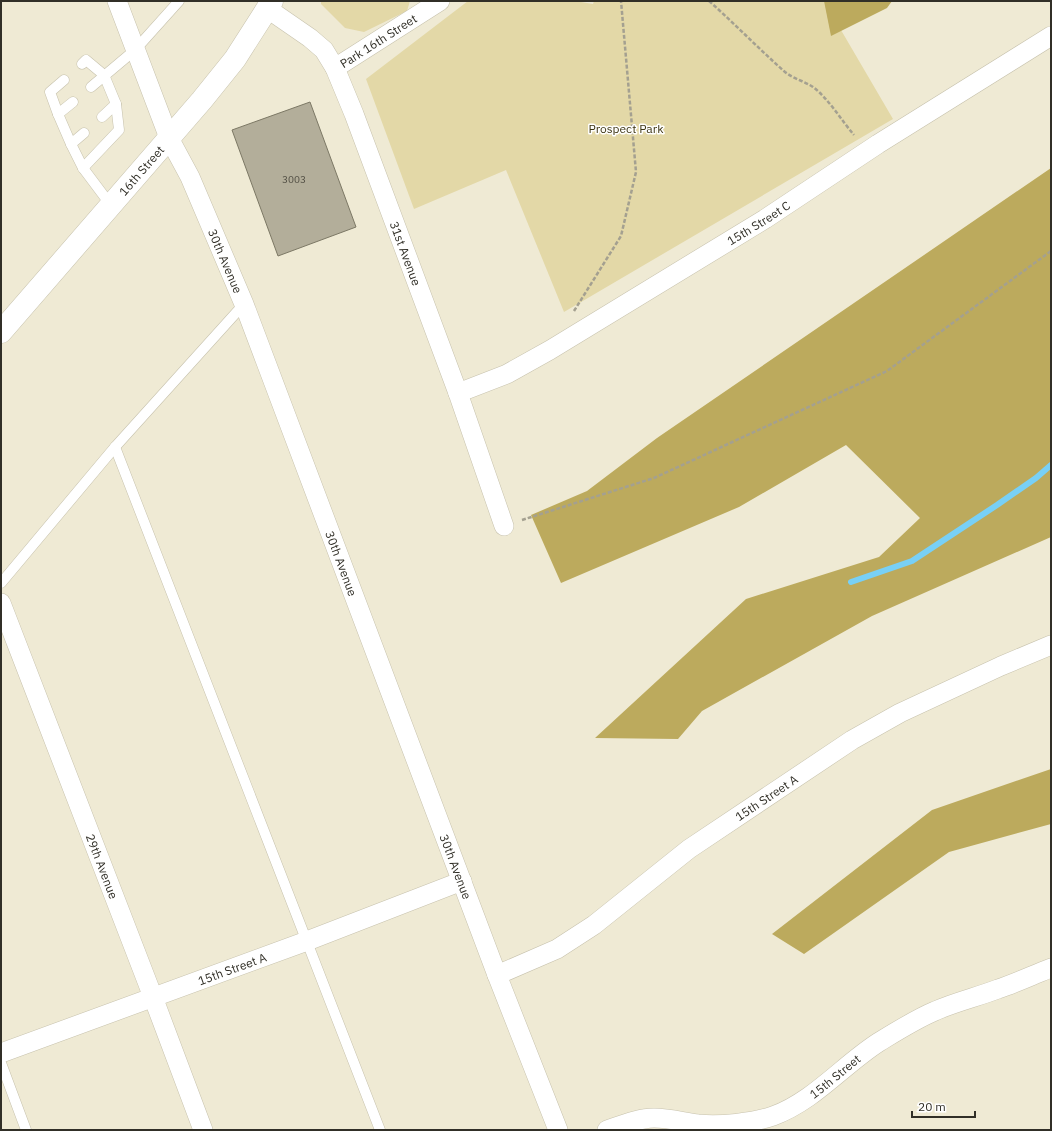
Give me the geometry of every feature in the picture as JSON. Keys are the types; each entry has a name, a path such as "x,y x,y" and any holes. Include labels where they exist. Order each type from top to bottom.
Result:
{"street":[{"name":"30th Avenue","path":"117,1 169,138 190,177 244,304 497,975 558,1130"},
{"name":"Park 16th Street","path":"335,68 440,1"},
{"name":"31st Avenue","path":"270,5 320,46 335,68 354,114 458,393 504,526"},
{"name":"16th Street","path":"1,332 110,204 169,138 235,59 270,5"},
{"name":"15th Street C","path":"458,393 507,374 550,350 765,219 867,151 1051,36"},
{"name":"29th Avenue","path":"1,603 203,1130"},
{"name":"15th Street A","path":"497,975 557,949 594,925 690,850 852,740 900,713 1001,666 1051,645"},
{"name":"15th Street A","path":"1,1053 307,941 462,882"},
{"name":"15th Street","path":"607,1130 640,1120 653,1118 678,1119 698,1124 724,1124 772,1116 794,1107 879,1042 910,1024 935,1011 999,989 1051,968"}],"lane":[{"path":"91,87 135,50 179,1"},
{"path":"82,64 86,60 104,75 116,104 119,130 83,168"},
{"path":"64,80 50,92 58,114 83,168 110,204"},
{"path":"58,114 73,102"},
{"path":"102,117 116,104"},
{"path":"71,144 84,133"},
{"path":"1,583 115,447 244,304"},
{"path":"115,447 380,1130"},
{"path":"1,1063 26,1130"}],"path":[{"path":"571,316 621,236 636,172 621,1"},
{"path":"709,1 722,11 746,36 785,72 791,77 813,88 828,103 867,151"},
{"path":"504,526 654,478 887,371 1051,251"}],"green space":[{"path":"321,1 410,1 407,11 364,32 345,28 321,4"},
{"name":"Prospect Park","path":"468,1 575,1 593,4 594,1 824,1 893,119 564,312 506,170 414,209 366,79"}],"shaded area":[{"path":"824,1 892,1 887,8 831,36"},
{"path":"1051,168 1051,537 872,616 702,711 678,739 595,738 746,599 879,557 920,518 846,445 739,507 561,583 531,515 587,491 657,438"},
{"path":"1051,769 1051,824 949,852 804,954 772,934 932,810"}],"building":[{"path":"310,102 356,227 278,256 232,130"}],"waterway":[{"path":"851,582 912,561 997,505 1036,478 1051,465"}]}
